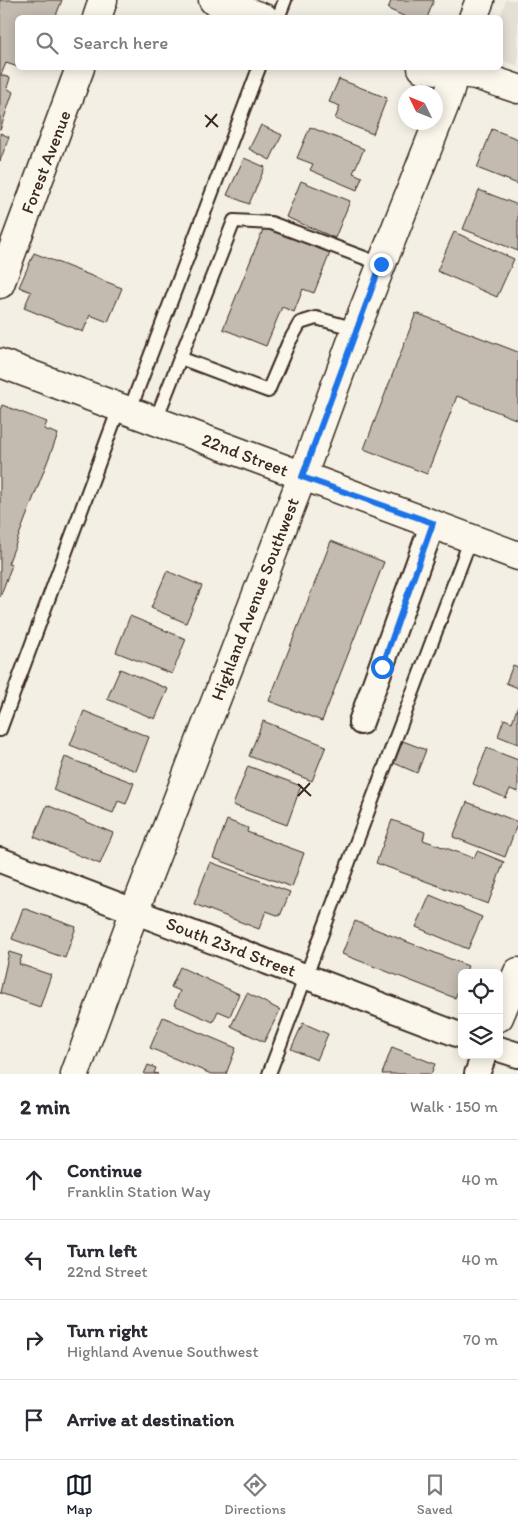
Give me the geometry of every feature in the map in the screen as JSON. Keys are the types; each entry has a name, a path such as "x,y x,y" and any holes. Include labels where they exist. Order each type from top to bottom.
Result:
{"street":[{"path":"98,15 103,0"},
{"path":"213,0 256,15"},
{"path":"474,15 480,0"},
{"name":"Forest Avenue","path":"0,284 79,70"},
{"path":"454,70 476,74 518,89"},
{"name":"Highland Avenue Southwest","path":"75,1074 135,910 302,477 356,329 449,94 454,70"},
{"name":"22nd Street","path":"0,363 518,556"},
{"path":"361,722 433,523"},
{"name":"South 23rd Street","path":"0,860 458,1034"},
{"path":"500,1014 518,972"},
{"path":"503,1050 518,1055"},
{"path":"477,1074 483,1059"}],"lane":[{"path":"279,15 285,0"},
{"path":"0,730 258,70"},
{"path":"155,422 234,221 271,223 381,264"},
{"path":"180,358 268,391 288,344 300,323 316,318 356,329"},
{"path":"269,1074 471,538"}],"shaded area":[{"path":"506,0 518,0 518,66 503,61 503,15 501,15"}],"building":[{"path":"0,0 62,0 56,15 15,15 15,66 6,63 1,75 10,78 7,88 13,92 0,130"},
{"path":"388,0 434,0 428,15 401,15 388,9 391,1"},
{"path":"339,79 387,98 373,134 335,119 340,106 329,102"},
{"path":"261,125 282,135 270,160 249,149"},
{"path":"310,127 364,149 353,173 362,177 357,190 310,170 313,164 297,158"},
{"path":"492,129 518,139 518,184 477,168"},
{"path":"0,133 9,137 0,161"},
{"path":"244,158 265,167 249,204 227,195"},
{"path":"301,181 350,201 335,238 286,217"},
{"path":"479,190 518,205 518,251 463,229"},
{"path":"264,227 330,253 314,293 303,289 294,312 282,307 266,346 223,329"},
{"path":"454,232 514,259 497,297 437,271"},
{"path":"34,253 122,288 108,322 90,315 83,332 24,308 31,292 19,287"},
{"path":"416,313 518,352 518,420 457,396 427,474 364,449"},
{"path":"2,405 47,422 44,429 58,434 8,564 12,565 0,597 0,410"},
{"path":"331,541 384,562 322,721 269,701"},
{"path":"167,571 202,586 186,623 151,608"},
{"path":"130,616 186,639 172,674 116,652"},
{"path":"513,665 518,667 518,688 506,683"},
{"path":"120,669 168,689 155,719 107,699"},
{"path":"518,706 518,744 498,736 504,719 512,722"},
{"path":"84,711 149,737 136,771 70,745"},
{"path":"263,721 326,746 312,781 249,756"},
{"path":"403,741 426,750 417,773 394,763"},
{"path":"487,748 518,760 518,792 510,789 506,798 473,784"},
{"path":"65,757 134,783 126,804 118,801 113,813 53,790"},
{"path":"248,766 301,786 287,825 233,805"},
{"path":"467,802 518,822 505,857 453,837"},
{"path":"47,805 113,833 100,864 34,837"},
{"path":"227,820 248,828 247,832 304,853 292,887 213,858"},
{"path":"392,820 425,832 423,840 474,858 477,851 504,862 488,904 376,863"},
{"path":"210,862 290,892 280,916 266,911 259,929 194,904"},
{"path":"430,895 482,917 468,949 416,927"},
{"path":"23,908 76,927 65,958 12,939"},
{"path":"355,921 468,966 467,969 458,969 458,991 455,998 342,954"},
{"path":"9,952 22,956 19,964 51,975 40,1007 0,993"},
{"path":"180,967 239,994 230,1016 218,1011 213,1022 174,1005 180,991 171,987"},
{"path":"247,993 280,1010 264,1042 231,1026"},
{"path":"163,1017 236,1048 226,1074 211,1074 150,1048"},
{"path":"303,1023 328,1034 317,1060 291,1049"},
{"path":"392,1047 435,1064 431,1074 382,1074"},
{"path":"148,1065 156,1068 154,1073 158,1074 144,1074"}],"route":[{"path":"381,264 302,477 433,523 382,667"}]}
